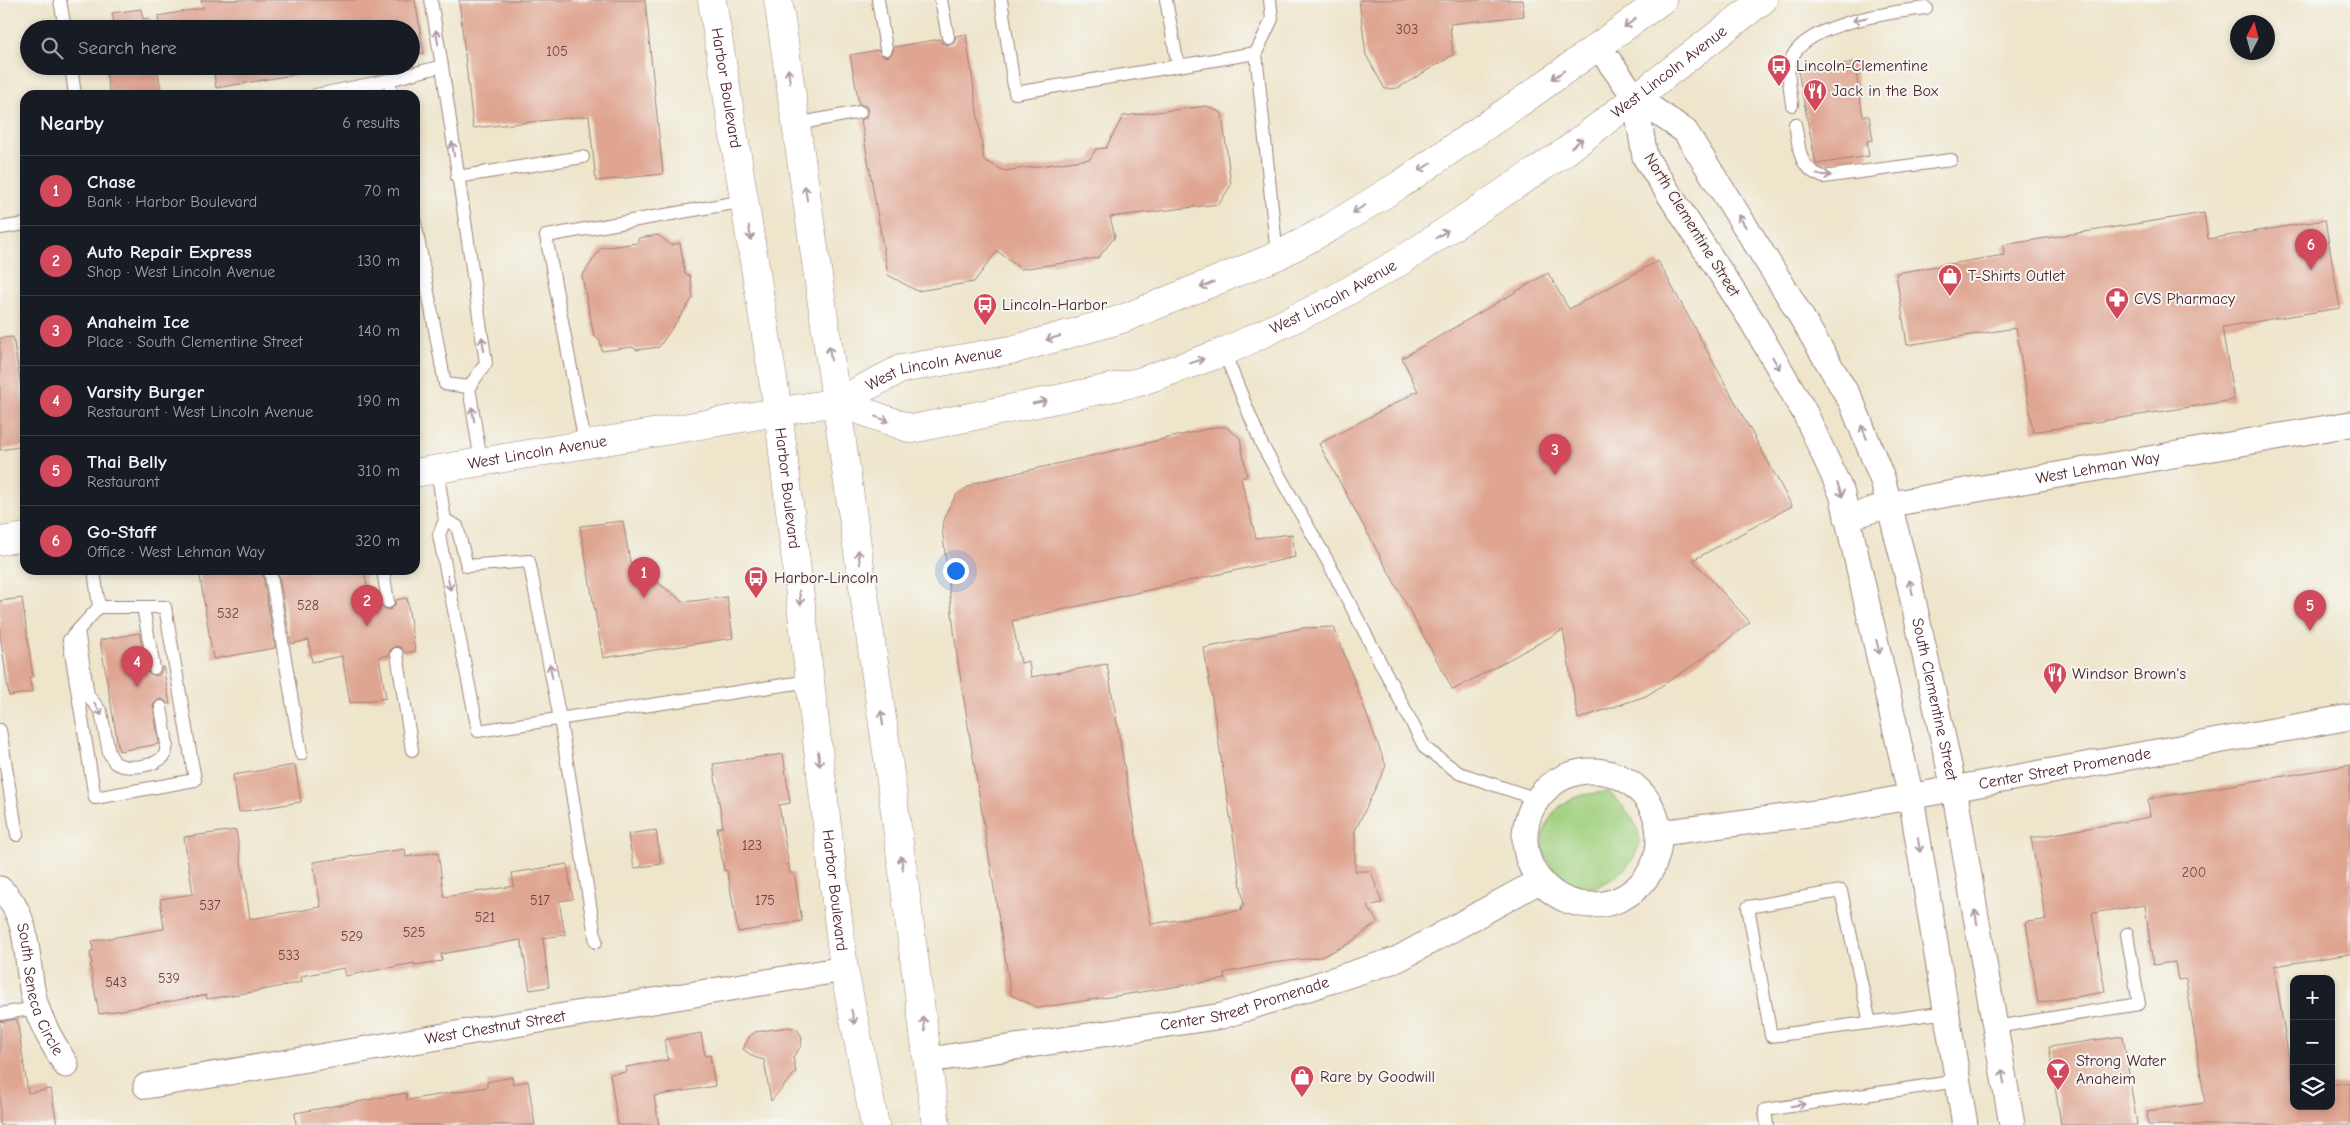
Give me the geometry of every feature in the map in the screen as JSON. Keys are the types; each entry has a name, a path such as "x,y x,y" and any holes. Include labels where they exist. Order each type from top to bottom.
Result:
{"main road":[{"name":"Harbor Boulevard","path":"712,0 778,410 844,969 875,1125"},
{"path":"778,0 888,756 936,1125"},
{"name":"West Lincoln Avenue","path":"426,471 778,410 837,402 900,369 1016,349 1122,319 1277,256 1331,227 1401,184 1529,96 1662,0"},
{"name":"West Lincoln Avenue","path":"837,402 912,429 1139,382 1224,352 1329,302 1401,261 1565,152 1763,0"},
{"path":"0,541 20,538"}],"street":[{"name":"North Clementine Street","path":"1598,46 1635,97 1685,131 1789,296"},
{"name":"North Clementine Street","path":"1635,97 1645,158 1752,321 1805,414 1842,494 1847,518"},
{"name":"South Clementine Street","path":"1789,296 1852,403 1891,504 1954,789 2012,1125"},
{"name":"West Lehman Way","path":"1847,518 1891,504 2350,424"},
{"path":"1847,518 1900,739 1966,1125"},
{"name":"Center Street Promenade","path":"1660,833 1831,811 2350,717"},
{"path":"1586,770 1610,772 1623,777 1642,791 1654,810 1660,833 1656,862 1643,883 1626,897 1603,905 1582,905 1559,897 1539,881 1525,852 1524,831 1531,808 1537,799 1546,787 1567,775 1586,770"},
{"name":"Center Street Promenade","path":"929,1060 1222,1016 1398,959 1539,881"},
{"name":"South Seneca Circle","path":"0,889 7,895 20,915 36,1008 48,1034 66,1064"},
{"name":"West Chestnut Street","path":"146,1086 844,969"}],"lane":[{"path":"60,0 63,20"},
{"path":"431,0 486,363 469,387 481,462"},
{"path":"878,0 886,49"},
{"path":"941,0 948,37"},
{"path":"1001,0 1015,93 1256,53"},
{"path":"1166,0 1178,66"},
{"path":"1270,0 1272,19 1256,53 1277,256"},
{"path":"1792,104 1789,65 1799,48 1821,33 1849,22 1889,13 1926,8"},
{"path":"420,72 442,66"},
{"path":"72,75 74,90"},
{"path":"340,90 408,75"},
{"path":"389,80 391,90"},
{"path":"796,124 860,112"},
{"path":"1795,124 1802,162 1809,172 1823,177 1951,160"},
{"path":"458,177 583,157"},
{"path":"585,443 546,236 745,202"},
{"path":"0,228 20,225"},
{"path":"420,249 445,384 469,387"},
{"path":"1224,352 1262,445 1327,560 1425,748 1460,773 1537,799"},
{"path":"426,471 446,520 457,526 468,566 529,561 560,719 596,942"},
{"path":"446,520 439,536 478,731 810,681"},
{"path":"95,575 99,607"},
{"path":"271,575 301,754"},
{"path":"384,575 388,602"},
{"path":"99,607 143,607 165,607 195,780 95,798 69,640 99,607"},
{"path":"143,607 154,668"},
{"path":"78,630 88,695 101,712 108,753 115,763 129,767 162,760 167,750 161,707"},
{"path":"397,654 412,750"},
{"path":"0,730 17,835"},
{"path":"1870,1023 1841,891 1748,907 1771,1036 1870,1023 1947,1012"},
{"path":"1995,1027 2139,1004 2127,934"},
{"path":"0,1014 36,1008"},
{"path":"1767,1125 1765,1110 1958,1081"}],"green space":[{"path":"1609,792 1635,823 1639,840 1636,852 1630,863 1608,881 1596,886 1583,888 1572,886 1548,862 1542,844 1544,832 1555,812 1568,801 1583,795"}],"building":[{"path":"201,0 415,0 418,20 158,20 158,16 203,8"},
{"path":"459,0 645,0 663,174 596,181 589,116 473,128"},
{"path":"1359,0 1523,0 1524,16 1450,24 1453,55 1398,88 1385,89 1366,55"},
{"path":"141,9 143,19 149,18 149,20 114,20 112,13"},
{"path":"420,29 424,53 420,54"},
{"path":"966,34 984,160 1004,171 1090,159 1096,149 1106,148 1123,116 1207,106 1222,113 1231,185 1219,204 1110,217 1115,237 1098,258 1021,269 997,251 974,282 917,291 888,275 861,120 866,118 868,111 866,106 859,104 850,55 878,50 883,56 888,57 893,52 894,47 940,39 942,43 949,45 954,43 956,36"},
{"name":"Jack in the Box","path":"1854,62 1863,116 1869,116 1873,140 1867,141 1869,156 1816,164 1798,71"},
{"path":"107,75 159,75 161,90 109,90"},
{"path":"214,75 292,75 216,88"},
{"path":"2204,213 2208,239 2325,220 2340,308 2222,327 2234,400 2033,432 2016,328 1907,345 1896,273 2004,255 2003,245"},
{"path":"658,235 671,245 680,243 685,273 690,276 693,298 659,347 637,350 632,347 602,351 600,341 594,336 582,276 601,248 637,243 639,238"},
{"path":"1658,261 1792,506 1693,560 1750,622 1701,660 1646,696 1578,719 1563,630 1453,690 1319,444 1418,391 1402,358 1548,273 1569,309"},
{"path":"13,337 20,380 20,447 0,450 0,338"},
{"path":"1216,427 1226,427 1240,438 1247,476 1241,478 1256,538 1292,534 1295,557 1012,621 1021,663 1029,661 1031,677 1107,664 1151,924 1242,910 1241,906 1244,906 1204,648 1303,628 1334,627 1386,766 1355,831 1355,871 1371,871 1382,903 1367,906 1378,922 1350,943 1321,957 1272,963 1224,973 1225,979 1038,1008 1011,995 957,656 942,527 948,509 957,494 974,483"},
{"path":"623,521 630,562 684,602 727,597 733,638 603,658 580,526"},
{"path":"200,575 263,575 275,648 213,659"},
{"path":"279,575 365,575 370,605 380,603 385,609 390,610 395,605 396,600 407,598 415,651 405,653 400,647 395,646 389,655 379,657 386,698 350,703 342,656 312,662 309,640 291,644"},
{"path":"22,598 33,677 29,677 32,692 9,696 0,634 0,601"},
{"path":"139,633 148,673 156,676 160,674 163,666 170,705 160,699 153,705 159,744 119,751 100,640"},
{"path":"783,754 790,803 779,805 790,873 794,873 802,921 738,932 727,870 724,871 717,828 723,827 713,764"},
{"path":"295,765 301,802 239,812 233,775"},
{"path":"2350,765 2350,954 2274,966 2290,1066 2290,1110 2335,1110 2335,1084 2350,1082 2350,1125 2148,1125 2147,1111 2205,1103 2186,979 2178,980 2175,962 2153,965 2145,905 2092,913 2105,992 2038,1003 2026,922 2046,920 2031,838 2150,817 2148,799"},
{"path":"236,830 250,919 321,907 313,862 405,849 406,857 438,852 444,897 514,886 512,873 567,864 573,899 559,901 565,935 543,938 549,987 530,990 521,940 441,954 442,961 414,965 414,963 346,976 344,968 301,976 302,982 252,992 207,999 206,995 99,1014 90,965 92,964 90,951 93,951 92,941 164,929 160,899 193,894 184,837"},
{"path":"656,830 661,864 634,868 628,834"},
{"path":"17,1019 28,1093 51,1089 57,1125 0,1125 0,1022"},
{"path":"788,1027 797,1029 802,1037 801,1046 793,1057 796,1072 771,1101 764,1060 754,1057 743,1049 749,1037 755,1032"},
{"path":"701,1033 705,1056 710,1055 715,1086 654,1096 659,1125 618,1125 610,1074 627,1072 626,1067 668,1060 664,1040"},
{"path":"2123,1036 2137,1125 2061,1125 2049,1047"},
{"path":"512,1077 513,1084 528,1081 535,1125 296,1125 295,1113 406,1093 407,1100 487,1087 487,1082"}],"place":[{"name":"Lincoln-Clementine","path":"1779,87"},
{"name":"Jack in the Box","path":"1815,112"},
{"name":"Go-Staff","path":"2311,270"},
{"name":"T-Shirts Outlet","path":"1950,297"},
{"name":"CVS Pharmacy","path":"2117,320"},
{"name":"Lincoln-Harbor","path":"985,326"},
{"name":"Anaheim Ice","path":"1555,475"},
{"name":"Chase","path":"644,598"},
{"name":"Harbor-Lincoln","path":"756,599"},
{"name":"Auto Repair Express","path":"367,626"},
{"name":"Thai Belly","path":"2310,631"},
{"name":"Varsity Burger","path":"137,687"},
{"name":"Windsor Brown's","path":"2055,695"},
{"name":"Strong Water Anaheim","path":"2058,1091"},
{"name":"Rare by Goodwill","path":"1302,1098"}]}
